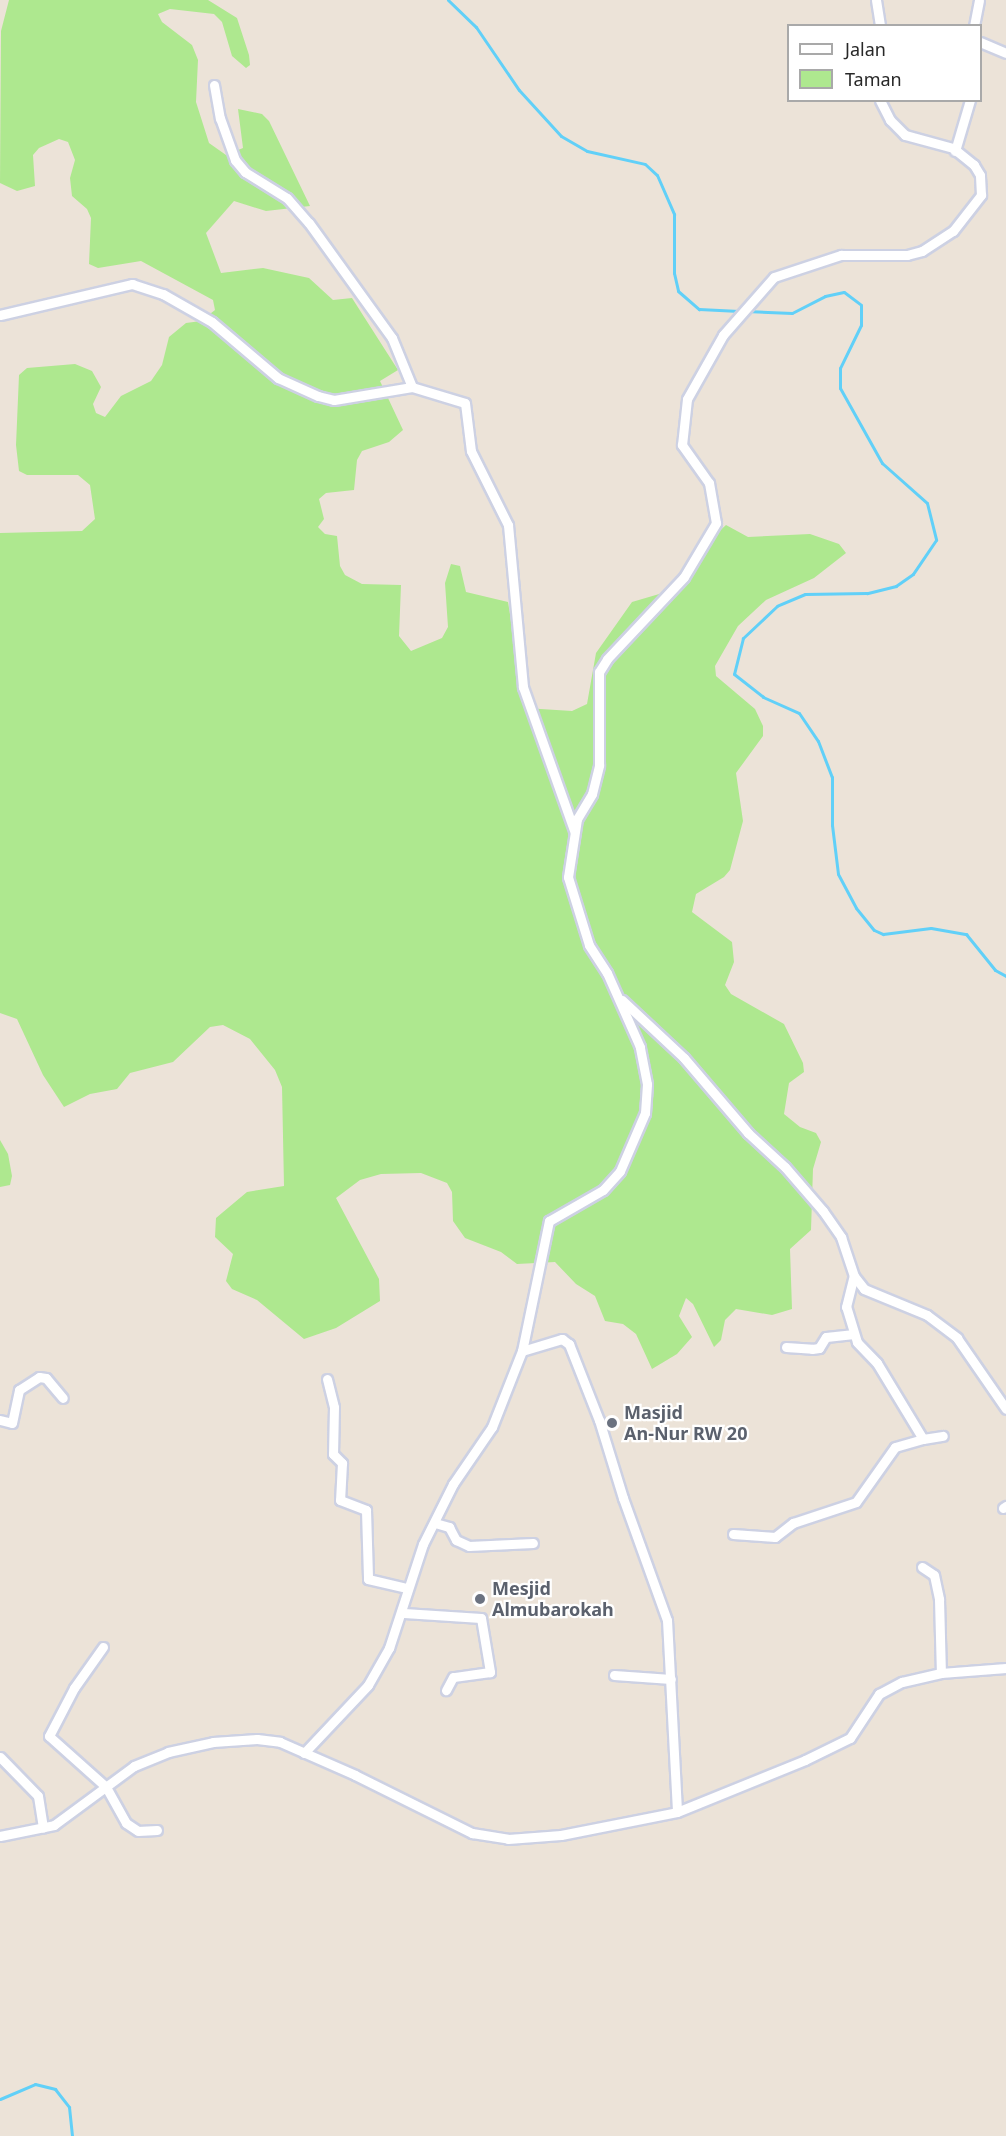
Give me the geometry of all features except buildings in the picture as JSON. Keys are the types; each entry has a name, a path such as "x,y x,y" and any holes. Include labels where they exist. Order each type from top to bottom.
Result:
{"street":[{"path":"876,0 880,24"},
{"path":"974,24 979,0"},
{"path":"982,42 1006,53"},
{"path":"214,85 220,118 235,160 245,172 287,198 309,223 392,338 412,387"},
{"path":"304,1753 368,1685 404,1613 406,1588 449,1490 492,1427 522,1351 549,1221 603,1190 620,1171 645,1113 647,1083 640,1047 619,997 589,945 568,877 577,819 592,794 599,765 599,672 607,659 684,577 716,523 709,483 687,456 681,429 695,381 723,335 748,303 774,277 821,259 861,253 907,255 938,243 953,231 981,195 980,175 955,151 905,135 890,120 881,102"},
{"path":"955,151 969,102"},
{"path":"0,315 132,284 164,294 213,322 278,378 318,396 334,400 412,387 460,399 466,406 465,430 471,451 508,525 523,687 576,835"},
{"path":"619,997 684,1058 748,1133 823,1211 841,1237 854,1276 870,1293 927,1315 957,1338 1006,1408"},
{"path":"854,1276 846,1307 854,1334 880,1368 923,1439"},
{"path":"786,1347 817,1348 825,1337 854,1334"},
{"path":"522,1351 562,1339 569,1344 599,1420 667,1620 671,1679 668,1695 676,1812"},
{"path":"0,1420 12,1423 19,1390 39,1377 46,1378 63,1398"},
{"path":"327,1379 334,1407 333,1454 342,1462 340,1500 366,1510 368,1579 406,1588"},
{"path":"733,1534 775,1537 793,1523 856,1502 895,1447 943,1436"},
{"path":"435,1523 449,1527 456,1540 469,1546 533,1543"},
{"path":"922,1567 934,1575 939,1599 941,1673"},
{"path":"404,1613 481,1618 490,1672 453,1677 446,1690"},
{"path":"103,1647 74,1688 49,1735 106,1787 126,1822 138,1831 157,1830"},
{"path":"0,1836 43,1828 65,1819 134,1766 189,1746 257,1739 280,1742 485,1837 561,1835 676,1812 850,1738 879,1694 902,1682 941,1673 1006,1668"},
{"path":"614,1675 671,1679"},
{"path":"0,1757 34,1790 43,1828"}],"green space":[{"path":"9,0 208,0 237,18 249,55 250,65 246,68 232,56 222,22 214,14 170,9 158,14 162,22 192,45 198,60 196,102 209,143 226,155 243,148 238,109 262,114 269,121 310,206 266,211 234,201 206,233 221,273 263,268 309,278 333,300 352,298 398,370 380,381 403,430 389,442 362,451 357,460 354,490 326,493 319,499 324,519 318,527 325,534 337,536 340,566 345,575 362,584 401,585 399,636 411,651 442,638 448,627 445,583 451,564 460,566 466,592 508,602 525,708 572,711 587,704 596,653 632,602 683,587 713,537 726,525 748,537 810,534 839,544 846,553 814,578 766,600 738,626 715,666 716,676 755,709 763,726 763,736 736,773 743,821 730,870 724,877 696,894 692,912 732,942 734,962 725,985 731,994 784,1024 803,1063 804,1072 789,1083 784,1114 800,1127 816,1133 821,1142 813,1169 811,1230 790,1249 792,1309 772,1315 736,1309 725,1320 721,1340 714,1347 693,1304 686,1298 679,1316 692,1337 677,1354 652,1369 636,1334 623,1324 605,1321 595,1296 576,1284 555,1262 517,1264 501,1252 465,1238 453,1221 452,1192 447,1183 421,1173 381,1174 360,1180 336,1198 379,1279 380,1301 336,1328 304,1339 257,1300 232,1289 226,1281 233,1254 215,1237 216,1218 247,1192 284,1186 282,1087 275,1070 250,1039 223,1025 210,1027 173,1062 130,1073 117,1089 90,1094 64,1107 43,1075 17,1019 0,1013 0,533 82,531 95,519 90,485 78,475 27,475 19,471 16,445 19,375 27,368 75,364 92,371 101,387 93,404 96,413 105,417 121,396 151,381 162,365 169,337 186,323 201,321 215,310 213,300 141,261 98,268 89,264 91,218 87,209 72,196 70,178 75,160 68,142 59,139 39,148 33,155 35,186 17,191 0,183 1,31"},
{"path":"0,1140 8,1154 12,1176 10,1185 0,1187"}],"waterway":[{"path":"448,0 476,27 519,90 561,136 587,151 645,164 657,175 674,214 674,273 678,291 699,309 739,311"},
{"path":"746,311 792,313 825,296 844,292 861,305 861,325 840,368 840,388 882,463 927,503 936,540 913,574 896,586 867,593 805,594 777,606 743,638 734,674 763,697 799,713 818,741 832,777 832,825 838,874 856,908 874,930 883,934 931,928 966,934 995,970 1006,976"},
{"path":"0,2099 35,2084 55,2089 69,2107 72,2136"}],"place":[{"name":"Masjid An-Nur RW 20","path":"612,1423"},
{"name":"Mesjid Almubarokah","path":"480,1599"}]}
